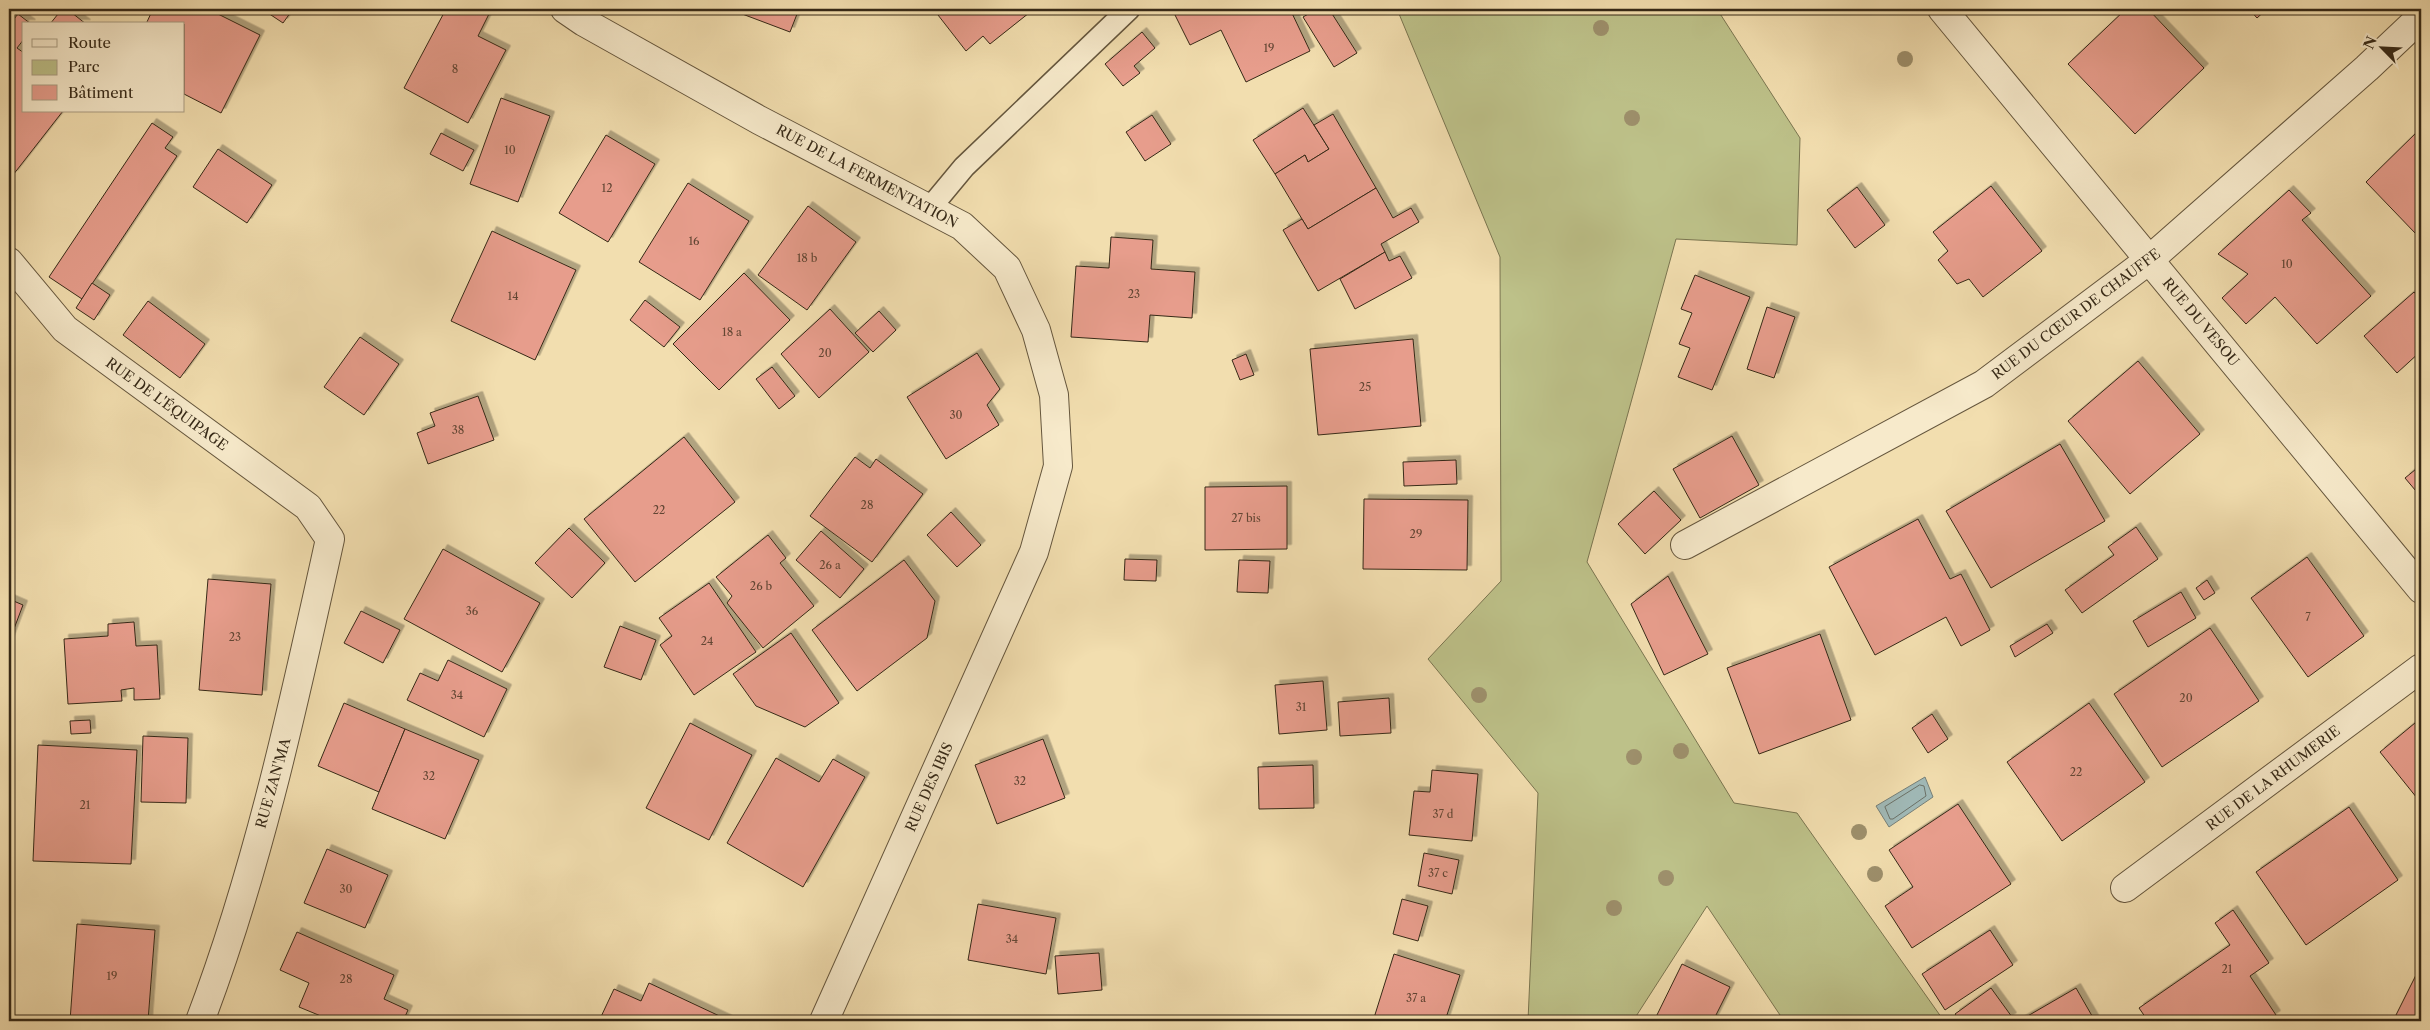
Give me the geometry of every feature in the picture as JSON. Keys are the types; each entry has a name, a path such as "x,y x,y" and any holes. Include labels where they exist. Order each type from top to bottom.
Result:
{"street":[{"name":"RUE DE LA FERMENTATION","path":"565,9 584,22 759,120 962,226 1007,268 1036,330 1054,395 1058,466 1034,552"},
{"name":"RUE DU VESOU","path":"1942,9 2421,589"},
{"name":"RUE DU CŒUR DE CHAUFFE","path":"1685,545 1984,384 2149,260 2367,68 2421,17"},
{"name":"RUE DE L'ÉQUIPAGE","path":"9,262 65,329 308,507 330,539"},
{"name":"RUE ZAN'MA","path":"200,1021 219,970 286,739 330,539"},
{"name":"RUE DES IBIS","path":"824,1021 1034,552"},
{"name":"RUE DE LA RHUMERIE","path":"2125,888 2421,668"}],"lane":[{"path":"930,208 964,167 1129,9"}],"green space":[{"path":"1397,9 1717,9 1800,138 1797,245 1676,239 1587,562 1734,803 1797,813 1944,1021 1784,1021 1707,906 1633,1021 1528,1021 1538,793 1428,659 1501,581 1500,257"}],"water":[{"path":"1925,777 1933,797 1889,827 1876,806"}],"building":[{"path":"62,9 67,9 83,22 52,22"},
{"path":"153,9 208,9 260,35 221,113 185,95 185,22 147,22"},
{"path":"262,9 293,9 283,23"},
{"path":"446,9 491,10 478,36 506,50 468,123 404,88"},
{"path":"729,9 799,9 790,32"},
{"path":"946,9 1034,9 990,44 983,36 966,51 938,15"},
{"path":"1172,9 1290,9 1310,51 1246,82 1221,30 1190,45"},
{"path":"1317,9 1329,9 1357,53 1334,67 1303,17"},
{"path":"2126,9 2148,9 2204,68 2135,134 2068,64"},
{"path":"2249,9 2267,9 2257,18"},
{"path":"18,14 28,22 22,22 22,42 17,48 22,52 22,112 62,112 13,175 9,172 9,25"},
{"path":"1142,32 1155,48 1134,66 1140,73 1123,86 1105,64"},
{"path":"501,98 550,116 518,202 470,184"},
{"path":"1303,108 1329,149 1308,162 1305,155 1275,174 1253,140"},
{"path":"1333,114 1376,188 1308,229 1275,174 1305,155 1308,162 1329,149 1314,125"},
{"path":"1152,115 1171,144 1145,161 1126,132"},
{"path":"152,123 173,137 165,148 177,156 82,299 49,277"},
{"path":"2420,129 2421,228 2416,234 2366,182"},
{"path":"441,133 474,150 463,171 430,154"},
{"path":"606,135 655,164 608,242 559,213"},
{"path":"218,149 272,185 247,223 193,187"},
{"path":"688,183 749,221 700,300 639,262"},
{"path":"1991,186 2042,251 1983,297 1969,279 1957,284 1938,260 1948,251 1933,232"},
{"path":"1857,187 1885,225 1855,248 1827,210"},
{"path":"1376,188 1393,218 1411,208 1419,222 1381,244 1385,252 1318,291 1283,230 1302,219 1308,229"},
{"path":"2289,190 2311,213 2302,220 2371,296 2317,344 2275,297 2246,324 2222,298 2248,274 2218,254"},
{"path":"808,206 856,242 807,310 758,275"},
{"path":"492,231 576,270 535,360 451,321"},
{"path":"1111,237 1153,240 1151,269 1195,272 1192,318 1150,315 1148,342 1071,337 1076,266 1109,268"},
{"path":"1385,252 1389,261 1400,256 1412,278 1355,309 1340,279"},
{"path":"744,273 790,320 719,390 673,344"},
{"path":"1695,275 1750,297 1712,390 1678,377 1690,348 1679,344 1692,313 1681,309"},
{"path":"92,283 110,295 94,320 76,308"},
{"path":"2414,292 2421,300 2421,351 2397,373 2364,336"},
{"path":"645,300 680,327 664,347 630,320"},
{"path":"148,301 205,344 180,378 123,335"},
{"path":"1767,307 1795,317 1774,378 1747,369"},
{"path":"830,309 869,352 819,398 781,354"},
{"path":"879,311 896,330 873,352 855,333"},
{"path":"360,337 399,364 364,415 324,387"},
{"path":"1413,339 1421,426 1318,435 1310,349"},
{"path":"977,353 1000,389 987,405 999,425 946,459 907,397"},
{"path":"1246,354 1254,375 1240,380 1232,360"},
{"path":"2138,361 2200,434 2130,494 2068,421"},
{"path":"772,367 795,396 779,409 756,379"},
{"path":"478,396 494,440 428,464 417,433 435,426 430,413"},
{"path":"1732,436 1759,485 1700,518 1673,469"},
{"path":"684,437 735,502 635,582 584,519"},
{"path":"2060,444 2105,521 1991,588 1946,511"},
{"path":"855,457 870,468 876,459 923,494 872,562 810,516"},
{"path":"1456,460 1457,484 1404,486 1403,462"},
{"path":"2421,465 2421,497 2405,478"},
{"path":"1287,486 1287,549 1205,550 1205,487"},
{"path":"1654,491 1681,520 1645,554 1618,524"},
{"path":"1364,499 1468,500 1467,570 1363,569"},
{"path":"951,512 981,545 957,567 927,535"},
{"path":"1918,519 1950,579 1961,574 1990,630 1961,646 1946,617 1875,655 1829,567"},
{"path":"2136,527 2158,559 2082,613 2065,590 2114,555 2108,547"},
{"path":"569,528 605,563 572,598 535,563"},
{"path":"821,531 864,569 840,598 796,560"},
{"path":"768,535 786,558 780,563 814,606 763,648 727,603 732,596 716,577"},
{"path":"443,549 540,603 502,672 404,619"},
{"path":"2307,557 2364,636 2308,677 2251,598"},
{"path":"1125,559 1157,560 1156,581 1124,580"},
{"path":"904,560 935,601 927,638 857,691 812,630"},
{"path":"1239,560 1270,561 1268,593 1237,592"},
{"path":"1668,576 1708,654 1664,675 1631,604"},
{"path":"208,579 271,584 262,695 199,690"},
{"path":"2207,580 2215,593 2204,600 2196,588"},
{"path":"709,583 756,652 694,695 660,645 672,636 659,618"},
{"path":"2181,592 2196,618 2148,647 2133,621"},
{"path":"9,599 23,605 9,642"},
{"path":"361,611 400,630 383,663 344,643"},
{"path":"134,622 136,646 157,645 160,699 134,700 134,688 121,690 122,701 68,704 64,639 108,636 108,624"},
{"path":"2047,624 2053,633 2015,657 2010,646"},
{"path":"620,626 656,640 641,680 604,667"},
{"path":"2210,628 2259,701 2162,767 2114,694"},
{"path":"791,633 839,703 805,727 756,706 733,674"},
{"path":"1820,634 1851,720 1759,754 1727,668"},
{"path":"448,660 507,689 484,737 407,700 420,673 438,681"},
{"path":"1323,681 1327,730 1279,734 1275,685"},
{"path":"1389,698 1391,733 1340,736 1338,702"},
{"path":"344,703 405,729 379,792 318,766"},
{"path":"2089,703 2145,782 2062,841 2007,762"},
{"path":"1932,714 1948,739 1928,753 1912,728"},
{"path":"2421,718 2421,803 2380,752"},
{"path":"90,720 91,733 71,734 70,721"},
{"path":"690,723 752,755 709,840 646,808"},
{"path":"405,729 479,760 445,839 372,809"},
{"path":"143,736 188,738 186,803 141,802"},
{"path":"1043,739 1065,798 997,824 975,765"},
{"path":"38,745 137,750 131,864 33,861"},
{"path":"776,758 819,782 833,759 865,777 803,887 727,843"},
{"path":"1313,765 1314,808 1259,809 1258,767"},
{"path":"1432,770 1478,774 1472,841 1409,835 1414,791 1430,792"},
{"path":"1958,804 2011,884 1912,948 1885,906 1913,887 1889,850"},
{"path":"2349,807 2398,880 2306,945 2256,872"},
{"path":"327,849 388,875 365,928 304,903"},
{"path":"1424,853 1459,860 1452,894 1418,886"},
{"path":"1402,899 1428,906 1418,941 1393,934"},
{"path":"978,904 1056,918 1046,974 968,960"},
{"path":"2233,910 2269,963 2250,976 2276,1015 2267,1021 2148,1021 2139,1008 2230,945 2215,923"},
{"path":"77,924 155,930 148,1021 70,1021"},
{"path":"1990,930 2013,965 1945,1010 1922,974"},
{"path":"297,932 394,975 384,999 408,1010 403,1021 333,1021 299,1007 309,983 280,970"},
{"path":"1099,953 1102,990 1058,994 1055,956"},
{"path":"1394,954 1460,975 1445,1021 1373,1021"},
{"path":"1682,964 1730,987 1713,1021 1654,1021"},
{"path":"2420,967 2421,1021 2393,1021"},
{"path":"649,983 728,1021 599,1021 614,989 641,1001"},
{"path":"1991,988 2012,1017 2006,1021 1960,1021 1955,1014"},
{"path":"2076,988 2095,1021 2019,1021"}]}
